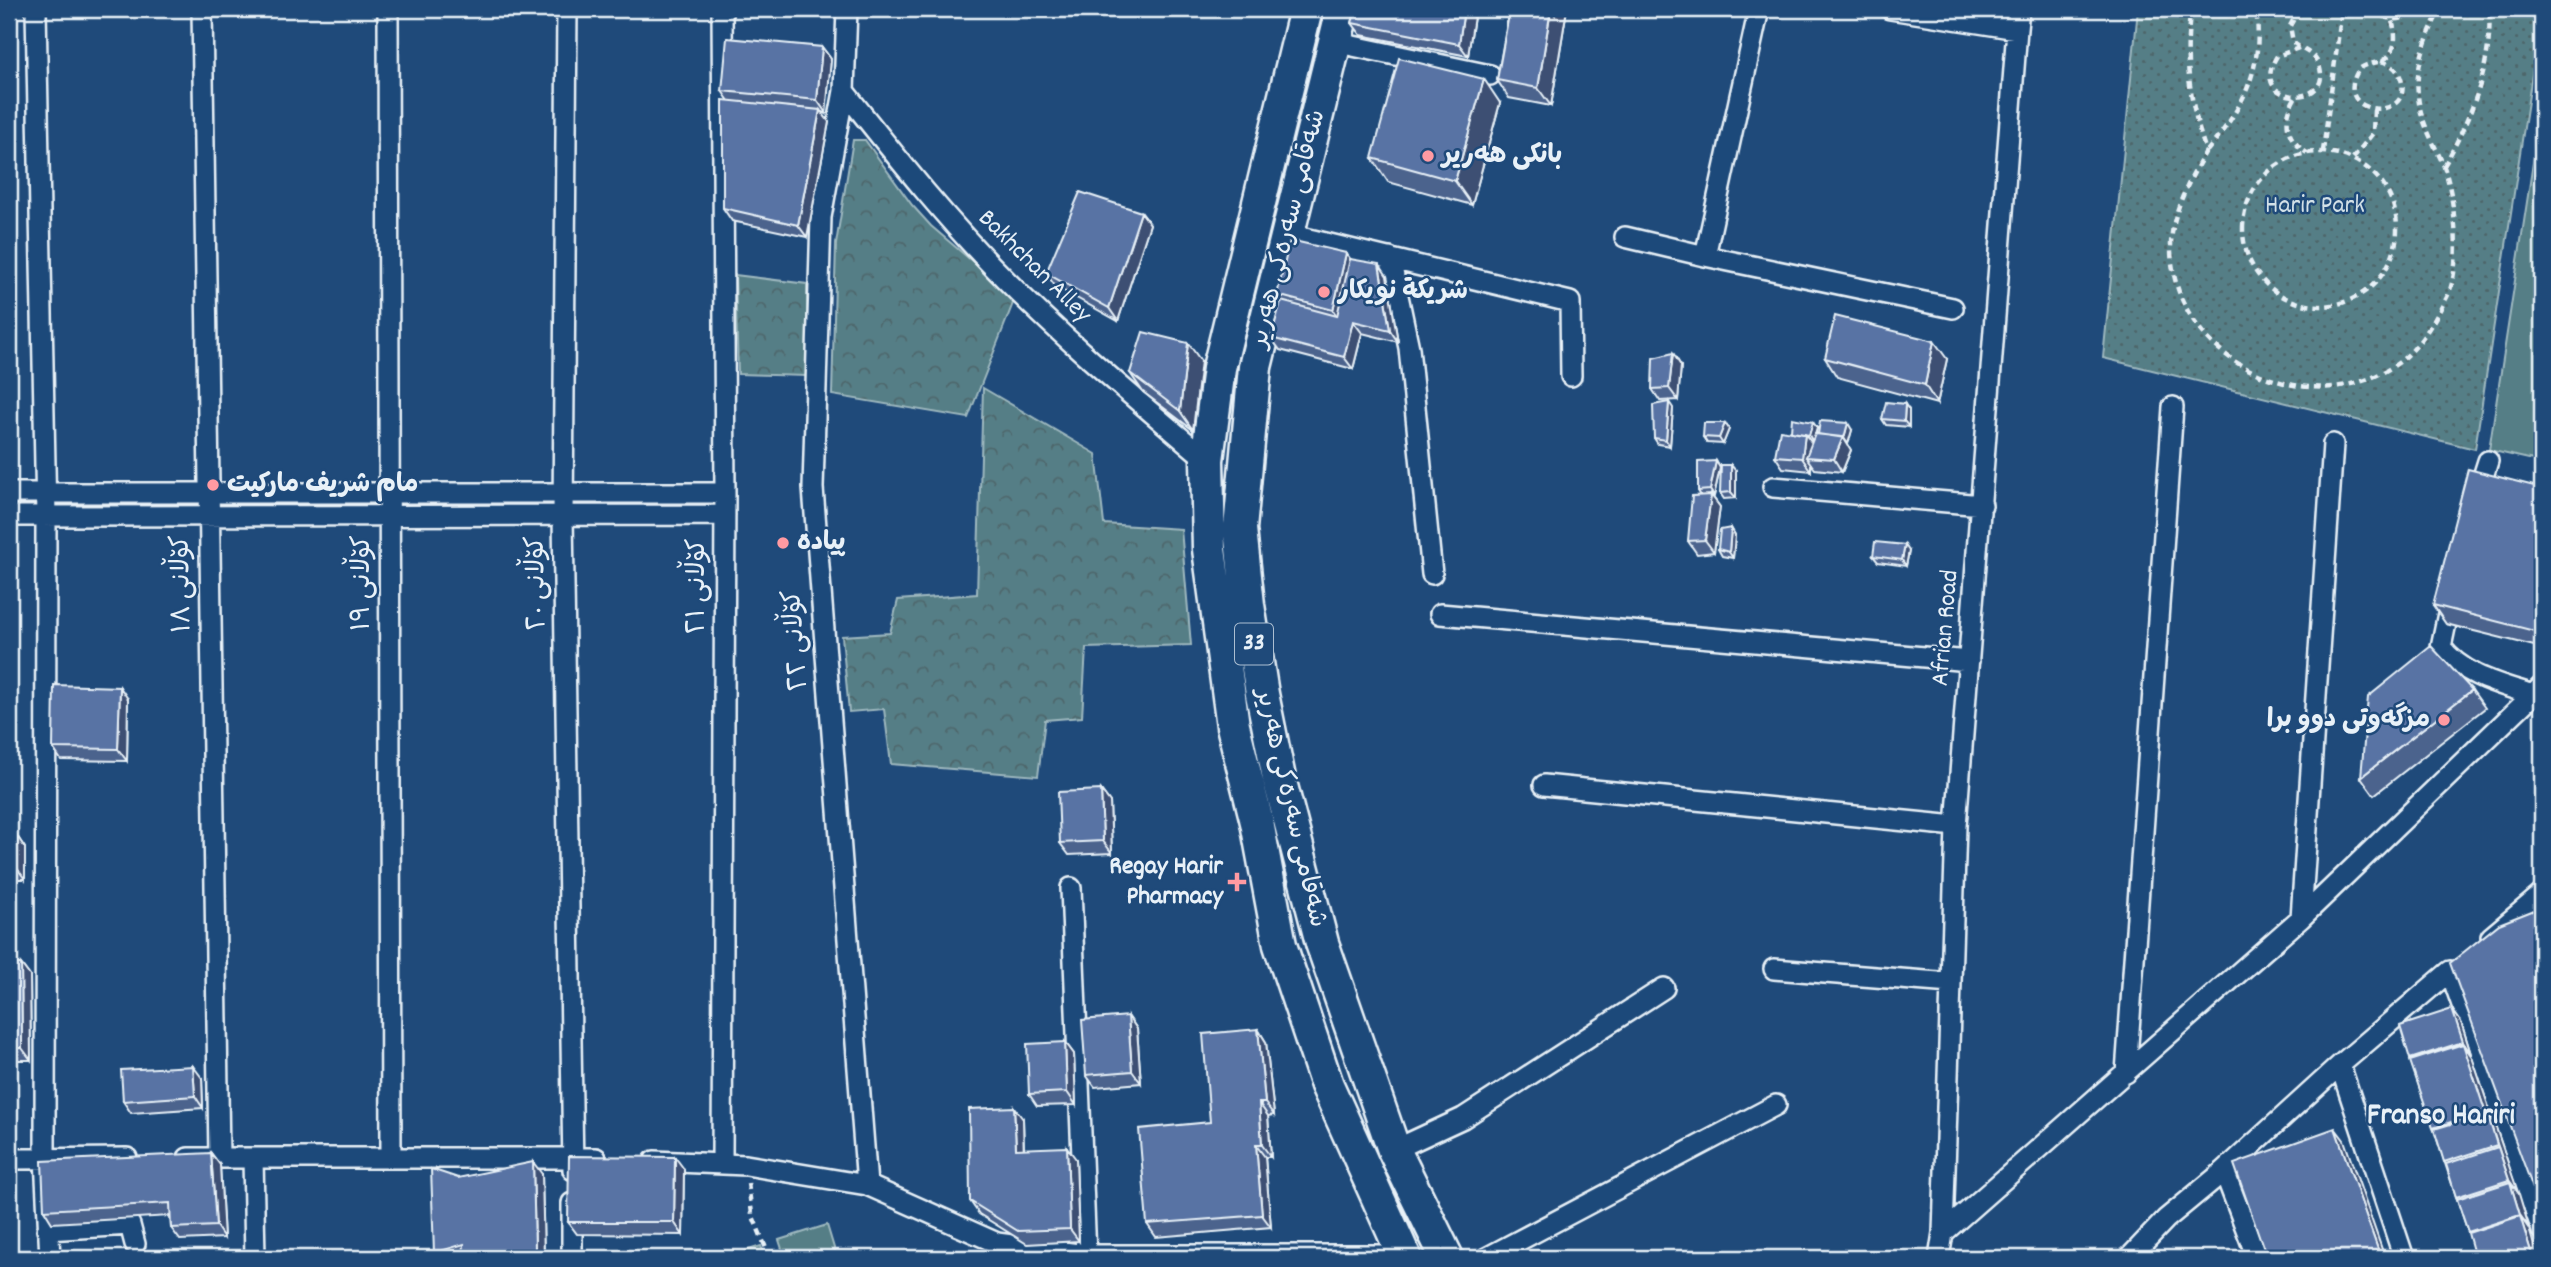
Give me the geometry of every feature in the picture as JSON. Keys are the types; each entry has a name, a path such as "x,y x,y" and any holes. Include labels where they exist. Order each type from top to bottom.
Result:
{"main road":[{"name":"شەقامی سەرەکی هەریر","path":"1306,9 1219,368 1206,460 1209,549 1233,726 1257,822 1280,945 1327,1085 1404,1257"},
{"name":"شەقامی سەرەکی هەریر","path":"1343,9 1255,367 1240,529 1248,605 1279,778 1330,968 1394,1150 1447,1258"}],"street":[{"path":"37,9 46,516 45,1158 50,1258"},
{"name":"کۆڵانی ١٨","path":"202,9 219,1158"},
{"name":"کۆڵانی ١٩","path":"388,9 391,1157"},
{"name":"کۆڵانی ٢٠","path":"567,9 563,516 573,1157 572,1258"},
{"name":"کۆڵانی ٢١","path":"722,9 725,493 722,1164"},
{"name":"کۆڵانی ٢٢","path":"847,9 844,92 821,217 813,488 867,1185"},
{"path":"1704,256 1759,9"},
{"path":"1890,9 2018,19"},
{"name":"Afrian Road","path":"1939,1258 1943,1233 1956,827 2018,19"},
{"path":"1334,42 1490,75"},
{"name":"Bakhchan Alley","path":"844,92 922,188 1003,277 1071,342 1206,460"},
{"path":"1288,234 1570,302 1571,376"},
{"path":"1625,237 1953,308"},
{"path":"1390,258 1409,348 1432,574"},
{"path":"2126,1073 2173,407"},
{"path":"2301,918 2333,444"},
{"path":"2470,520 2488,461"},
{"path":"1773,487 1982,505"},
{"path":"9,493 725,493"},
{"path":"9,516 725,515"},
{"path":"2454,582 2441,647 2449,658 2481,678 2536,690"},
{"path":"1440,614 1969,661"},
{"path":"1943,1233 2301,918 2497,731 2536,690"},
{"path":"1544,785 1956,827"},
{"path":"1071,888 1086,1255"},
{"path":"2481,946 2542,894"},
{"path":"2129,1258 2166,1219 2224,1171 2340,1065 2456,967 2542,1230"},
{"path":"1774,969 1951,983"},
{"path":"1394,1150 1462,1118 1664,988"},
{"path":"2340,1065 2404,1258"},
{"path":"1486,1258 1776,1105"},
{"path":"9,1158 614,1159"},
{"path":"253,1158 255,1258"},
{"path":"641,1160 746,1166 867,1185 997,1251 1086,1255 1404,1257"},
{"path":"2224,1171 2257,1258"},
{"path":"47,1230 130,1225 135,1244"}],"path":[{"path":"2191,9 2186,65 2193,112 2206,151"},
{"path":"2256,9 2256,69 2238,108 2206,151 2189,181 2175,218 2171,250 2179,290 2196,321 2218,350 2242,367 2271,381 2304,388 2339,387 2367,380 2400,362 2423,337 2448,297 2456,261 2457,240 2444,167 2422,119 2417,93 2426,37 2440,9"},
{"path":"2299,9 2290,26 2293,42 2313,56 2320,71 2316,87 2311,93 2295,98 2280,92 2274,86 2271,71 2277,56 2299,48"},
{"path":"2323,151 2342,9"},
{"path":"2374,9 2391,19 2404,19 2418,9"},
{"path":"2444,167 2464,131 2478,92 2487,57 2489,9"},
{"path":"2381,61 2389,63 2400,75 2402,92 2393,105 2374,110 2357,99 2353,83 2360,69 2381,61 2395,41 2391,19"},
{"path":"2295,98 2287,118 2288,130 2296,145 2307,152"},
{"path":"2353,158 2372,133 2374,110"},
{"path":"2323,151 2353,158 2373,172 2381,182 2396,214 2397,239 2390,262 2376,282 2357,297 2334,305 2310,306 2287,299 2267,285 2252,266 2244,243 2244,218 2251,195 2265,175 2284,160 2307,152 2323,151"},
{"path":"746,1166 752,1214 770,1258"}],"green space":[{"name":"Harir Park","path":"2138,9 2542,9 2475,449 2103,358"},
{"path":"2542,104 2542,462 2489,450"},
{"path":"853,140 865,140 912,205 931,226 1015,298 968,418 832,395 836,244"},
{"path":"735,275 807,284 807,376 738,374"},
{"path":"983,388 1096,454 1104,524 1181,529 1191,645 1086,648 1082,717 1045,720 1038,776 891,764 884,709 849,712 842,636 890,633 898,600 977,594"},
{"path":"827,1225 837,1258 785,1258 779,1240"},
{"path":"761,1246 765,1258 724,1258"}],"building":[{"path":"1356,9 1464,9 1459,44 1352,23"},
{"path":"1510,9 1551,9 1538,88 1497,80"},
{"path":"727,38 822,47 817,100 722,91"},
{"path":"1399,58 1484,79 1455,181 1372,158"},
{"path":"723,100 820,110 798,225 723,208"},
{"path":"1080,192 1141,212 1109,308 1046,273"},
{"path":"1290,240 1346,253 1333,310 1277,295"},
{"path":"1350,259 1379,264 1390,330 1353,321 1344,357 1271,338 1281,301 1337,316"},
{"path":"1835,316 1934,341 1925,385 1825,358"},
{"path":"1143,332 1188,343 1180,411 1130,373"},
{"path":"1673,353 1669,388 1652,389 1653,358"},
{"path":"1669,402 1666,440 1654,438 1653,405"},
{"path":"1886,402 1905,404 1904,421 1882,419"},
{"path":"1792,418 1813,422 1809,435 1791,432"},
{"path":"1820,421 1848,423 1844,438 1818,434"},
{"path":"1704,423 1725,423 1719,438 1703,437"},
{"path":"1780,430 1805,434 1802,458 1775,456"},
{"path":"1815,434 1843,437 1834,459 1806,457"},
{"path":"1716,461 1710,490 1698,491 1698,462"},
{"path":"1721,465 1731,465 1731,492 1720,493"},
{"path":"2468,469 2542,488 2542,633 2433,605"},
{"path":"1711,495 1705,540 1688,541 1692,496"},
{"path":"1731,528 1729,552 1718,549 1720,530"},
{"path":"1875,542 1905,545 1902,560 1873,556"},
{"path":"2431,646 2472,690 2361,777 2368,697"},
{"path":"54,685 120,687 118,749 53,748"},
{"path":"1101,790 1103,841 1060,843 1058,792"},
{"path":"9,835 17,836 16,867 9,866"},
{"path":"2542,907 2542,1213 2450,963 2499,924"},
{"path":"9,964 21,964 22,1048 9,1048"},
{"path":"2452,1009 2463,1042 2410,1059 2400,1026"},
{"path":"1128,1016 1132,1071 1086,1075 1082,1020"},
{"path":"1258,1029 1265,1103 1259,1103 1262,1145 1256,1145 1262,1215 1147,1224 1139,1129 1210,1122 1203,1034"},
{"path":"1065,1042 1067,1092 1029,1094 1027,1044"},
{"path":"2463,1044 2485,1111 2433,1128 2410,1061"},
{"path":"193,1066 195,1096 123,1101 121,1070"},
{"path":"1014,1107 1016,1149 1067,1147 1070,1229 1018,1231 970,1201 969,1109"},
{"path":"2487,1113 2497,1145 2444,1162 2434,1129"},
{"path":"2335,1128 2381,1258 2267,1258 2234,1164"},
{"path":"2498,1147 2509,1180 2456,1197 2446,1164"},
{"path":"211,1153 216,1226 171,1228 170,1203 44,1210 42,1161"},
{"path":"569,1156 675,1157 674,1222 568,1222"},
{"path":"533,1162 535,1249 538,1258 463,1258 464,1244 434,1253 431,1169 458,1178"},
{"path":"2510,1182 2520,1215 2468,1232 2457,1199"},
{"path":"2520,1216 2533,1258 2475,1258 2468,1233"}],"place":[{"name":"بانکی هەریر","path":"1428,156"},
{"name":"شريكة نويكار","path":"1324,292"},
{"name":"مام شریف مارکیت","path":"213,485"},
{"name":"پیادە","path":"783,543"},
{"name":"مزگەوتی دوو برا","path":"2444,720"},
{"name":"Regay Harir Pharmacy","path":"1237,882"}],"district":[{"name":"Franso Hariri","path":"2441,1117"}]}
